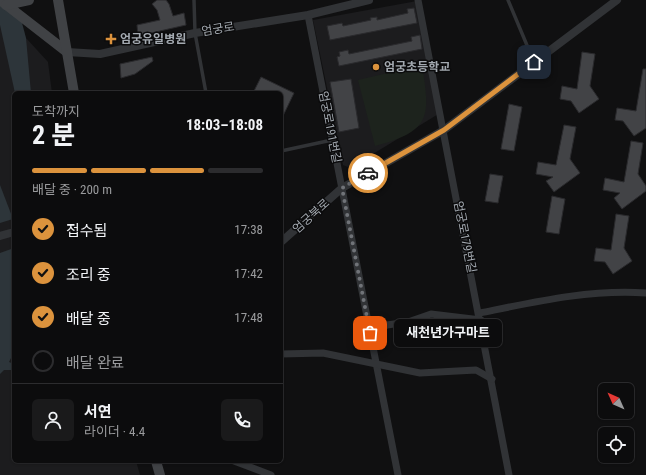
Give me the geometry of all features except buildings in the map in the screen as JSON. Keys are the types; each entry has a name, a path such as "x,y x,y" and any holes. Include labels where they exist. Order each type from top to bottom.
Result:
{"main road":[{"path":"3,3 29,0"},
{"path":"58,0 74,91"},
{"path":"3,3 67,52"},
{"path":"157,463 160,475"}],"street":[{"name":"엄궁로","path":"67,52 100,54 195,33 308,15 369,0"},
{"name":"엄궁로179번길","path":"418,0 492,379 509,475"},
{"name":"엄궁북로","path":"283,240 342,188 444,130 617,0"},
{"name":"엄궁로191번길","path":"308,15 398,475"},
{"path":"0,236 12,233"},
{"path":"370,333 387,325 408,322 431,314 480,317 551,299 599,294 646,294"},
{"path":"283,354 323,353 420,373 476,370 492,379"},
{"path":"239,463 271,475"}],"lane":[{"path":"194,0 195,33 206,91"},
{"path":"508,0 534,62"},
{"path":"283,151 332,140"}],"shaded area":[{"path":"0,0 16,0 26,38 31,91 15,91 0,25"},
{"name":"엄궁초등학교","path":"417,1 440,113 350,168 343,165 313,20"},
{"path":"0,18 26,38 48,62 52,91 12,91 12,463 137,463 140,475 0,475"},
{"path":"422,65 426,97 426,109 423,119 417,127 408,134 375,146 358,80"},
{"path":"0,185 12,219 0,223"},
{"path":"12,249 12,356 9,362 12,363 12,370 4,370 0,374 0,253"}],"way so far":[{"path":"368,173 342,188 370,333"}],"place":[{"name":"엄궁유일병원","path":"111,39"},
{"name":"엄궁초등학교","path":"376,67"},
{"name":"새천년가구마트","path":"370,333"}],"route":[{"path":"368,173 444,130 534,62"}]}
